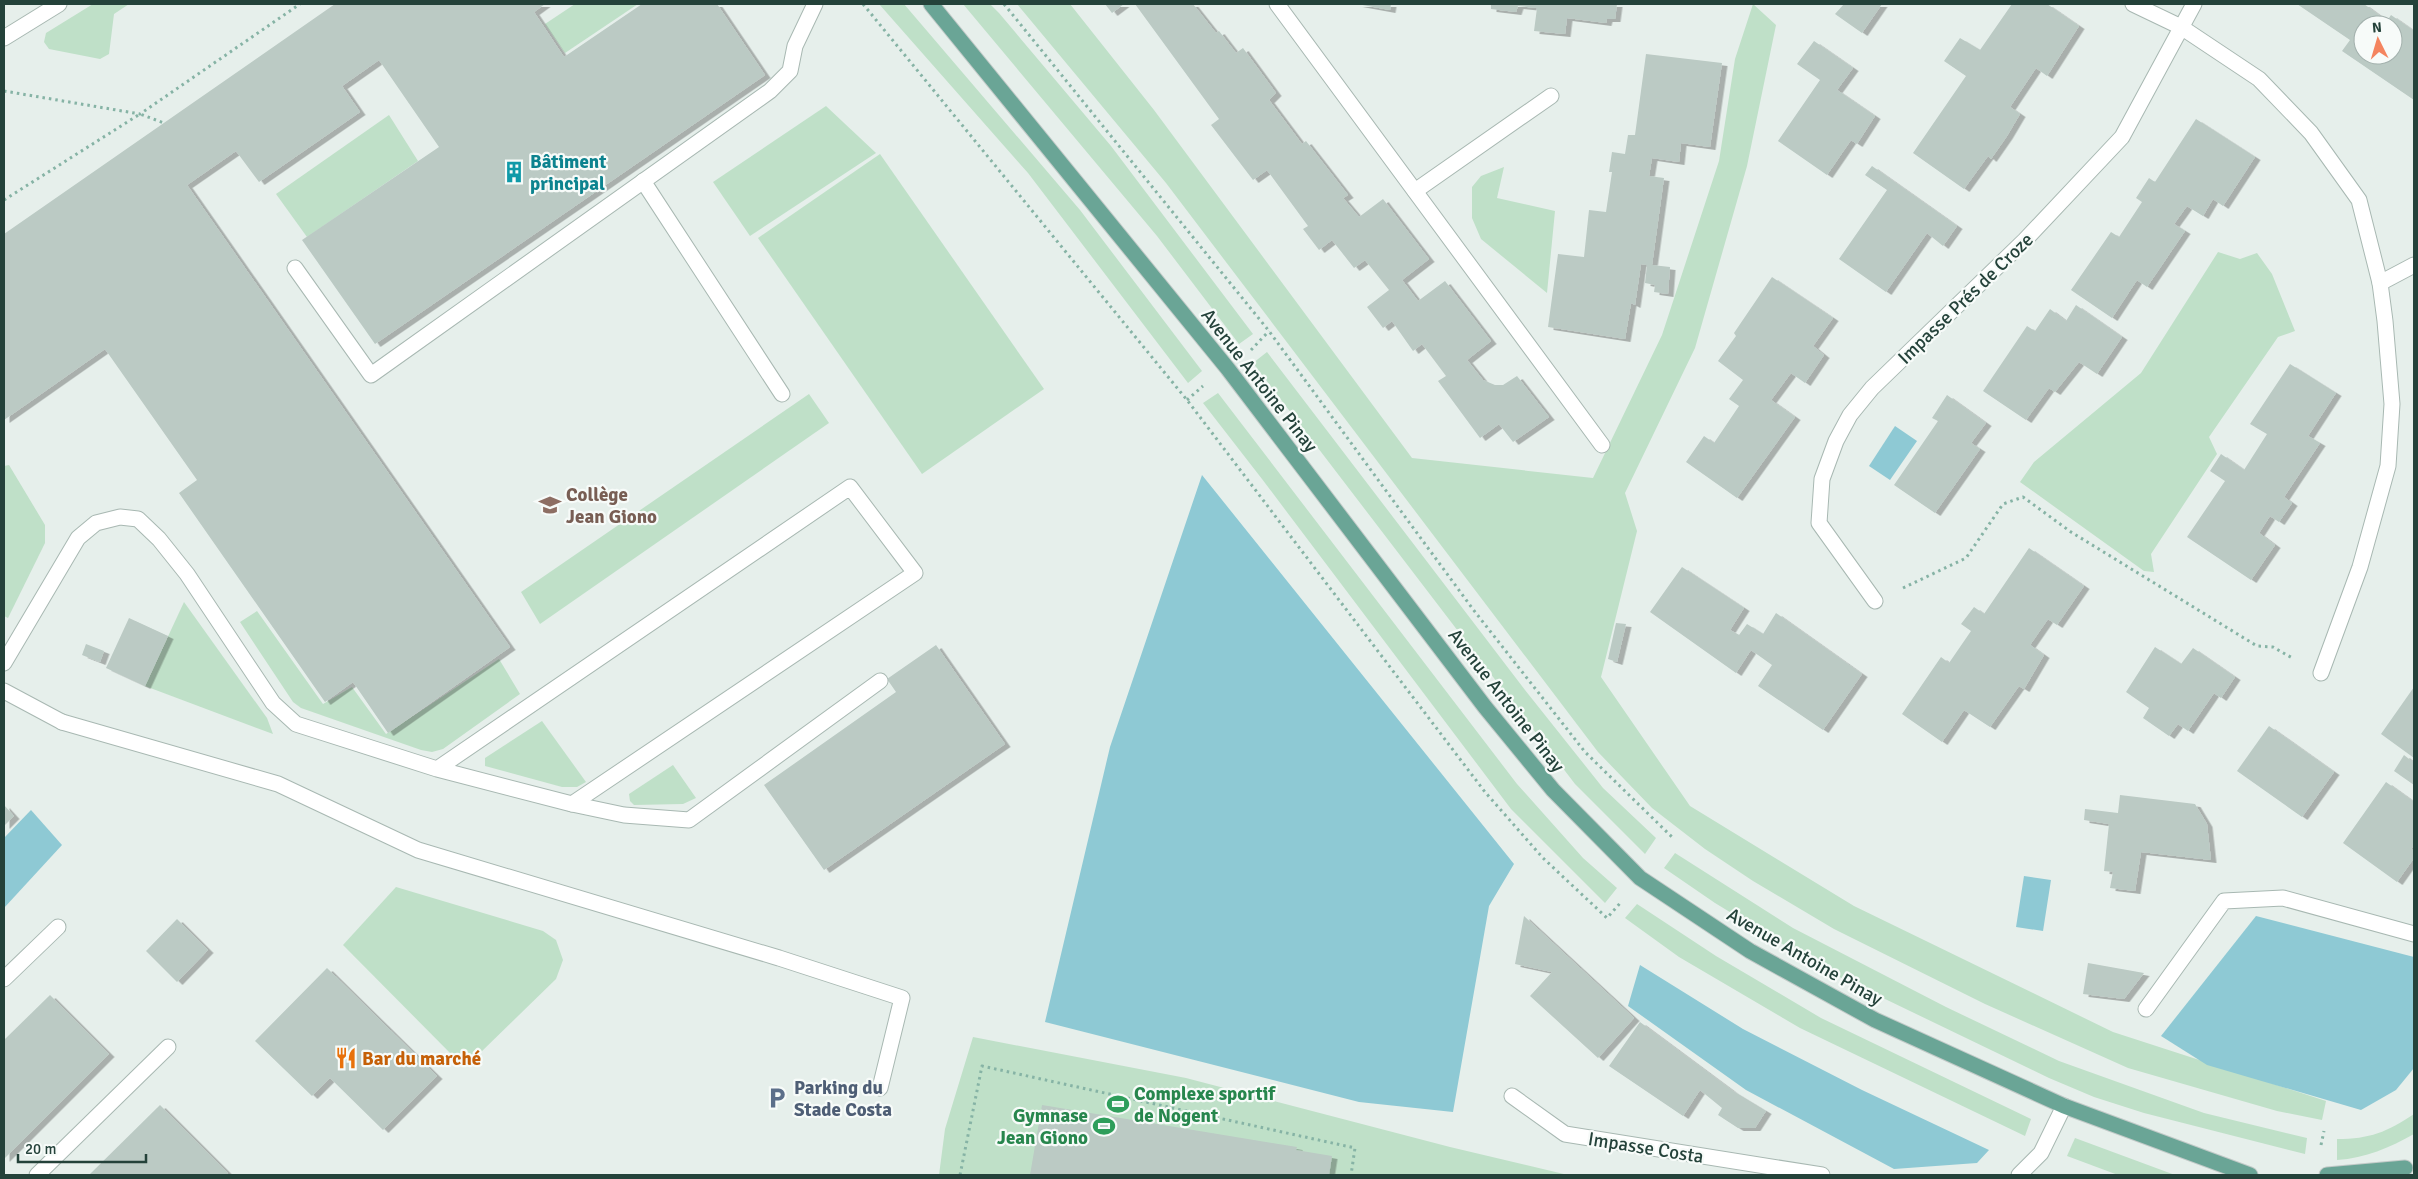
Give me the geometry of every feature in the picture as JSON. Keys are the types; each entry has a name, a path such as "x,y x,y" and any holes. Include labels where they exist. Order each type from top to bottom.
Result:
{"main road":[{"name":"Avenue Antoine Pinay","path":"931,4 1228,369 1485,706 1554,790 1640,878 1750,951 1875,1020 2064,1106 2250,1175"},
{"path":"2327,1175 2406,1169"}],"street":[{"path":"4,38 59,4"},
{"path":"295,268 371,375 643,182 777,84 790,71 795,46 815,4"},
{"path":"1277,4 1602,445"},
{"path":"2133,4 2181,27 2259,78 2311,132 2359,200 2380,283 2392,404 2388,466 2360,567 2320,673"},
{"name":"Impasse Prés de Croze","path":"1875,601 1819,523 1822,479 1836,441 1850,415 1872,388 1994,272 2122,137 2194,4"},
{"path":"1415,191 1551,96"},
{"path":"643,182 782,394"},
{"path":"2380,283 2414,265"},
{"path":"437,769 850,487 915,573 572,804"},
{"path":"4,663 78,538 96,523 120,517 138,519 159,539 187,574 273,703 296,724 437,769 572,804 624,815 689,820 880,681"},
{"path":"4,691 62,722 278,784 418,850 780,958 902,998 880,1088"},
{"path":"2146,1009 2224,901 2283,898 2414,934"},
{"path":"4,979 58,927"},
{"path":"37,1175 168,1047"},
{"name":"Impasse Costa","path":"1512,1096 1565,1134 1822,1175"},
{"path":"2019,1175 2041,1153 2064,1106"}],"path":[{"path":"4,200 140,114 300,4"},
{"path":"863,4 1187,400 1485,792 1543,858 1607,918 1626,896"},
{"path":"1004,4 1269,330 1472,608 1585,752 1673,838"},
{"path":"4,91 140,114 164,123"},
{"path":"1247,355 1269,330"},
{"path":"1187,400 1209,382"},
{"path":"1875,601 1966,558 2003,504 2023,497 2072,532 2257,646 2272,647 2320,673"},
{"path":"960,1175 982,1066 1355,1148 1351,1175"}],"green space":[{"path":"93,4 129,4 114,14 109,54 100,59 49,49 44,42 46,33"},
{"path":"575,4 638,4 565,53 545,24"},
{"path":"879,4 904,4 1080,210 1202,371 1188,383 1028,173"},
{"path":"963,4 990,4 999,13 1111,146 1253,334 1239,344 1157,236"},
{"path":"1017,4 1070,4 1154,110 1412,458 1593,478 1662,335 1719,161 1735,59 1753,4 1776,25 1747,166 1695,348 1625,493 1637,531 1601,677 1690,806 1854,906 2113,1032 2326,1101 2322,1120 2277,1111 2128,1068 1985,1004 1834,929 1753,881 1705,849 1652,808 1598,752 1166,183"},
{"path":"826,106 876,153 750,236 713,182"},
{"path":"389,115 418,161 307,237 276,194"},
{"path":"880,154 1044,389 922,474 758,238"},
{"path":"1504,167 1497,198 1555,211 1547,293 1481,239 1472,218 1472,187 1481,176"},
{"path":"2218,252 2240,259 2257,253 2272,274 2295,331 2278,337 2209,437 2217,454 2151,554 2154,572 2144,571 2020,482 2034,462 2141,373"},
{"path":"1267,352 1525,690 1603,788 1656,838 1645,854 1575,784 1253,363"},
{"path":"1218,393 1517,784 1583,858 1617,888 1605,903 1511,809 1203,403"},
{"path":"809,394 829,423 540,624 521,592"},
{"path":"9,465 45,525 45,543 8,618 4,616 4,466"},
{"path":"184,602 267,718 273,734 145,686"},
{"path":"257,611 323,704 352,687 386,734 499,659 520,694 443,749 432,752 421,750 301,708 293,702 240,622"},
{"path":"542,721 586,782 577,787 562,787 485,766 485,758"},
{"path":"673,765 696,798 683,804 634,805 630,801 629,794"},
{"path":"1675,853 1793,928 1946,1007 2059,1061 2204,1113 2307,1138 2305,1154 2144,1113 2094,1097 2049,1078 1827,971 1715,903 1664,868"},
{"path":"396,887 543,931 556,940 563,960 556,979 478,1055 457,1060 343,945"},
{"path":"1637,904 1716,956 1821,1018 2031,1119 2025,1136 1800,1028 1679,957 1625,918"},
{"name":"Complexe sportif de Nogent","path":"973,1037 1186,1078 1450,1147 1568,1175 939,1175 945,1129"},
{"path":"2414,1114 2414,1134 2377,1152 2337,1160 2337,1139 2369,1136 2395,1126"},
{"path":"2075,1138 2175,1175 2118,1175 2067,1156"}],"water":[{"path":"1895,426 1917,441 1890,480 1869,466"},
{"path":"1202,475 1514,864 1489,906 1453,1112 1359,1102 1045,1022 1110,747"},
{"path":"31,810 62,845 4,908 4,838"},
{"path":"2024,876 2051,880 2043,931 2016,927"},
{"path":"2256,916 2414,957 2414,1068 2396,1090 2361,1110 2207,1065 2161,1036"},
{"path":"1640,965 1743,1029 1862,1090 1989,1150 1977,1163 1894,1169 1746,1090 1628,1006"}],"building":[{"path":"335,4 545,4 534,12 564,57 642,4 717,4 765,75 375,344 302,240 439,147 379,60 342,86 360,112 259,182 236,151 187,185 510,647 388,733 353,682 325,702 179,493 197,480 105,349 4,420 4,234"},
{"path":"1105,4 1124,4 1112,13"},
{"path":"1135,4 1193,4 1216,33 1219,31 1236,53 1243,48 1276,93 1269,100 1302,144 1306,141 1348,195 1343,198 1359,217 1383,199 1429,259 1402,280 1418,301 1445,281 1491,341 1467,360 1483,380 1495,385 1503,385 1517,376 1549,417 1513,442 1499,424 1480,438 1438,381 1446,376 1422,344 1413,351 1392,321 1383,328 1367,307 1389,290 1365,260 1354,268 1332,240 1319,250 1303,229 1308,226 1267,170 1253,180 1211,125 1219,119"},
{"path":"1357,4 1391,4 1390,10"},
{"path":"1491,4 1617,4 1615,19 1607,19 1606,23 1567,18 1565,34 1534,31 1537,8 1518,6 1516,12 1491,9"},
{"path":"1844,4 1882,4 1862,33 1835,14"},
{"path":"2012,4 2047,4 2079,26 2047,76 2036,68 2010,107 2020,114 2007,136 1991,159 1988,156 1964,189 1913,153 1966,76 1944,61 1960,38 1980,50"},
{"path":"2297,4 2364,4 2379,15 2353,15 2353,58 2342,51 2350,40"},
{"path":"2403,23 2414,31 2414,100 2363,65 2403,65"},
{"path":"1814,41 1853,68 1837,90 1875,116 1857,144 1851,140 1827,175 1778,141 1820,80 1797,64"},
{"path":"1646,54 1722,63 1710,147 1681,143 1679,162 1652,158 1649,176 1664,178 1652,265 1670,267 1668,294 1654,292 1655,285 1645,283 1647,265 1641,264 1635,305 1631,303 1625,339 1548,327 1558,254 1584,257 1589,210 1606,212 1612,172 1609,172 1612,152 1625,154 1628,135 1635,135"},
{"path":"2196,119 2255,157 2223,206 2213,199 2203,216 2187,206 2174,224 2185,231 2147,287 2137,280 2112,318 2071,290 2111,232 2119,237 2142,202 2136,198 2149,178 2155,182"},
{"path":"1872,166 1957,226 1943,246 1927,233 1886,292 1839,259 1887,190 1865,175"},
{"path":"1772,277 1833,318 1813,346 1824,355 1805,383 1791,373 1771,400 1795,417 1737,498 1686,462 1704,436 1714,443 1739,406 1729,399 1743,380 1718,361 1736,336 1734,333"},
{"path":"2076,305 2122,337 2097,374 2079,362 2055,392 2049,388 2026,420 1983,391 2027,326 2035,331 2050,309 2066,321"},
{"path":"2290,364 2336,393 2308,436 2320,443 2284,497 2292,503 2279,522 2270,516 2259,533 2275,545 2251,580 2187,537 2225,481 2210,471 2221,454 2244,470 2267,434 2250,424"},
{"path":"1947,395 1986,423 1971,443 1980,449 1935,513 1894,485 1938,421 1932,418"},
{"path":"2029,548 2084,586 2057,625 2048,619 2030,645 2044,655 2024,689 2019,686 1990,727 1964,710 1942,742 1902,714 1941,657 1949,663 1971,631 1961,624 1974,607 1984,614"},
{"path":"1682,567 1744,608 1730,630 1739,635 1747,624 1763,634 1776,613 1862,674 1823,730 1758,686 1772,665 1751,650 1736,673 1650,612"},
{"path":"129,618 168,636 145,686 106,668"},
{"path":"1616,623 1626,624 1617,662 1608,659"},
{"path":"86,644 104,651 100,662 82,655"},
{"path":"936,645 1005,744 824,870 764,785 896,692 887,679"},
{"path":"2155,647 2181,664 2193,648 2235,677 2221,698 2214,693 2188,731 2178,724 2169,736 2143,718 2149,708 2126,692"},
{"path":"2414,687 2414,758 2381,734"},
{"path":"2269,726 2334,772 2302,817 2237,771"},
{"path":"2404,755 2414,763 2414,785 2394,771"},
{"path":"2386,782 2414,802 2414,845 2411,849 2414,851 2414,858 2397,882 2343,843"},
{"path":"2120,795 2195,804 2207,824 2211,860 2141,852 2135,891 2110,888 2113,872 2104,871 2109,824 2084,820 2085,809 2118,813"},
{"path":"4,805 14,816 4,826"},
{"path":"1524,916 1634,1018 1598,1058 1530,996 1552,972 1515,964"},
{"path":"177,919 208,950 177,982 146,951"},
{"path":"2088,963 2144,973 2124,999 2083,994"},
{"name":"Bar du marché","path":"327,968 437,1076 383,1130 330,1078 312,1096 255,1041"},
{"path":"50,995 109,1054 4,1159 4,1040"},
{"path":"1640,1022 1733,1091 1766,1111 1755,1128 1738,1128 1718,1115 1722,1108 1700,1090 1683,1116 1609,1066"},
{"path":"160,1105 228,1173 226,1175 89,1175"},
{"name":"Gymnase Jean Giono","path":"1042,1105 1297,1147 1296,1150 1332,1156 1329,1175 1030,1175"}],"place":[{"name":"Bâtiment principal","path":"514,172"},
{"name":"Collège Jean Giono","path":"550,505"},
{"name":"Bar du marché","path":"346,1058"},
{"name":"Parking du Stade Costa","path":"777,1098"},
{"name":"Complexe sportif de Nogent","path":"1118,1104"},
{"name":"Gymnase Jean Giono","path":"1104,1126"}]}
